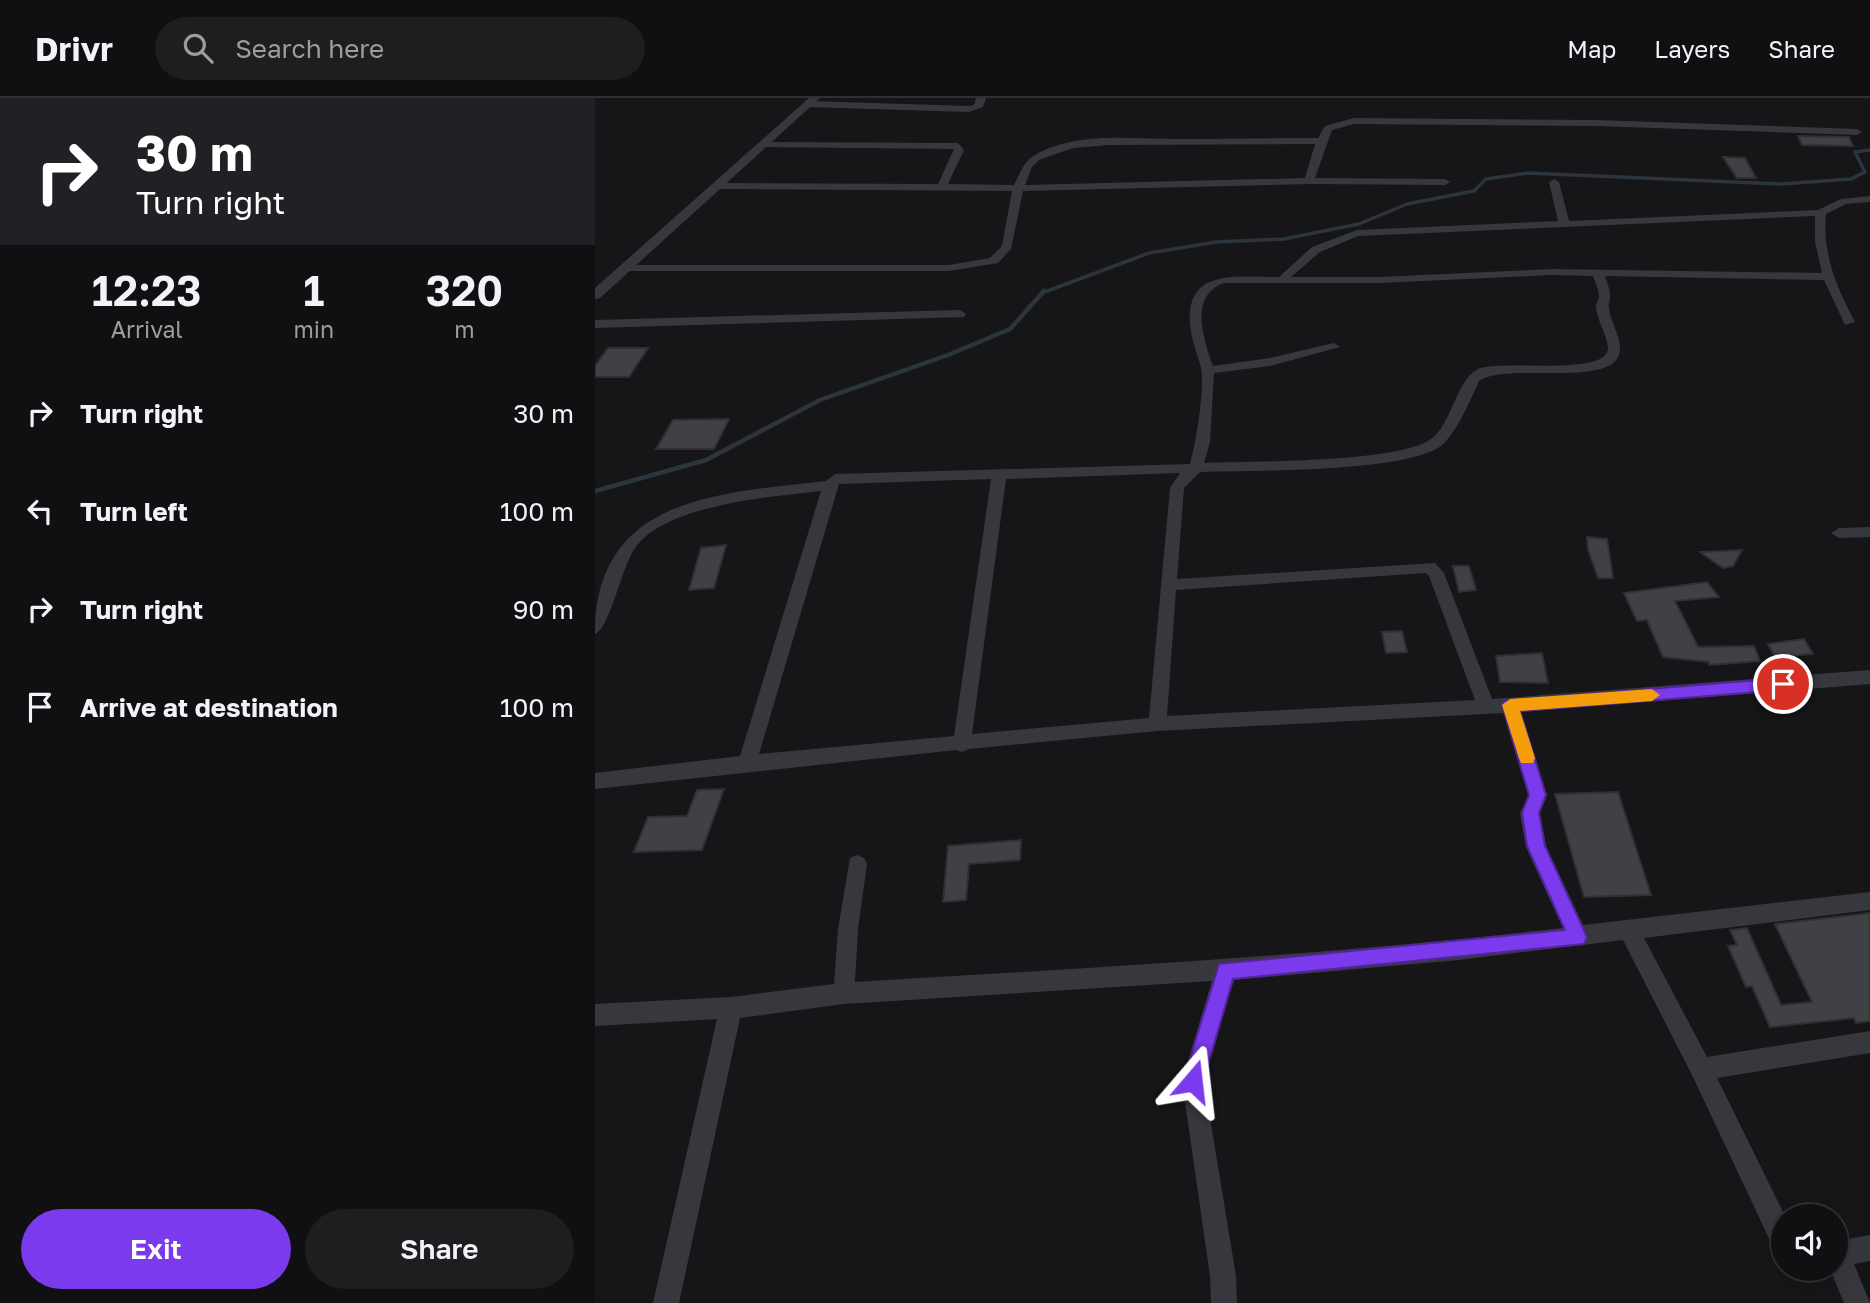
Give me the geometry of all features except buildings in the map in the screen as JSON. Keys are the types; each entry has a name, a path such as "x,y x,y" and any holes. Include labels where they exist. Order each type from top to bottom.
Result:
{"street":[{"path":"595,295 811,101 969,109 978,107 981,98"},
{"path":"1309,181 1318,158 1320,141 1333,125 1374,121 1583,122 1857,132"},
{"path":"628,268 844,269 982,265 994,261 1007,247 1018,188 1036,158 1052,150 1109,142 1320,141"},
{"path":"764,145 958,146 959,150 942,187"},
{"path":"718,186 1018,188 1309,181 1445,182"},
{"path":"1554,182 1564,224"},
{"path":"1283,279 1315,248 1331,240 1357,233 1821,213 1835,204 1870,199"},
{"path":"1821,213 1820,243 1828,277 1849,322"},
{"path":"747,763 830,485 835,479 1196,468 1368,460 1416,452 1440,439 1474,379 1483,372 1512,368 1586,369 1604,364 1615,348 1602,306 1605,295 1598,272"},
{"path":"1157,724 1177,488 1185,475 1196,468 1203,442 1208,370 1203,359 1195,304 1201,289 1223,279 1379,280 1515,273 1828,277"},
{"path":"595,324 960,314"},
{"path":"1208,370 1270,362 1334,347"},
{"path":"962,745 999,475"},
{"path":"595,628 611,582 629,544 656,522 726,496 830,485"},
{"path":"1839,533 1870,532"},
{"path":"1168,585 1429,567 1436,573 1486,706"},
{"path":"595,781 747,763 962,745 1157,724 1510,705 1870,677"},
{"path":"1510,705 1538,795 1530,813 1536,846 1578,937"},
{"path":"844,993 848,929 857,864"},
{"path":"595,1015 731,1007 844,993 1226,970 1578,937 1870,901"},
{"path":"1629,930 1701,1069 1771,1215"},
{"path":"1224,1303 1223,1276 1193,1081 1226,970"},
{"path":"666,1303 731,1007"},
{"path":"1701,1069 1868,1046"},
{"path":"1848,1252 1870,1248"},
{"path":"1848,1281 1857,1303"}],"waterway":[{"path":"1042,293 1149,253 1216,242 1284,239 1359,224 1407,204 1474,191 1486,179 1528,173 1781,184 1851,179 1865,172 1855,152 1870,150"},
{"path":"595,491 706,460 820,400 948,355 1010,329 1042,293"}],"slow traffic":[{"path":"1527,758 1510,705 1652,695"}],"route":[{"path":"1193,1081 1226,970 1578,937 1536,846 1530,813 1538,795 1510,705 1783,684"}]}
